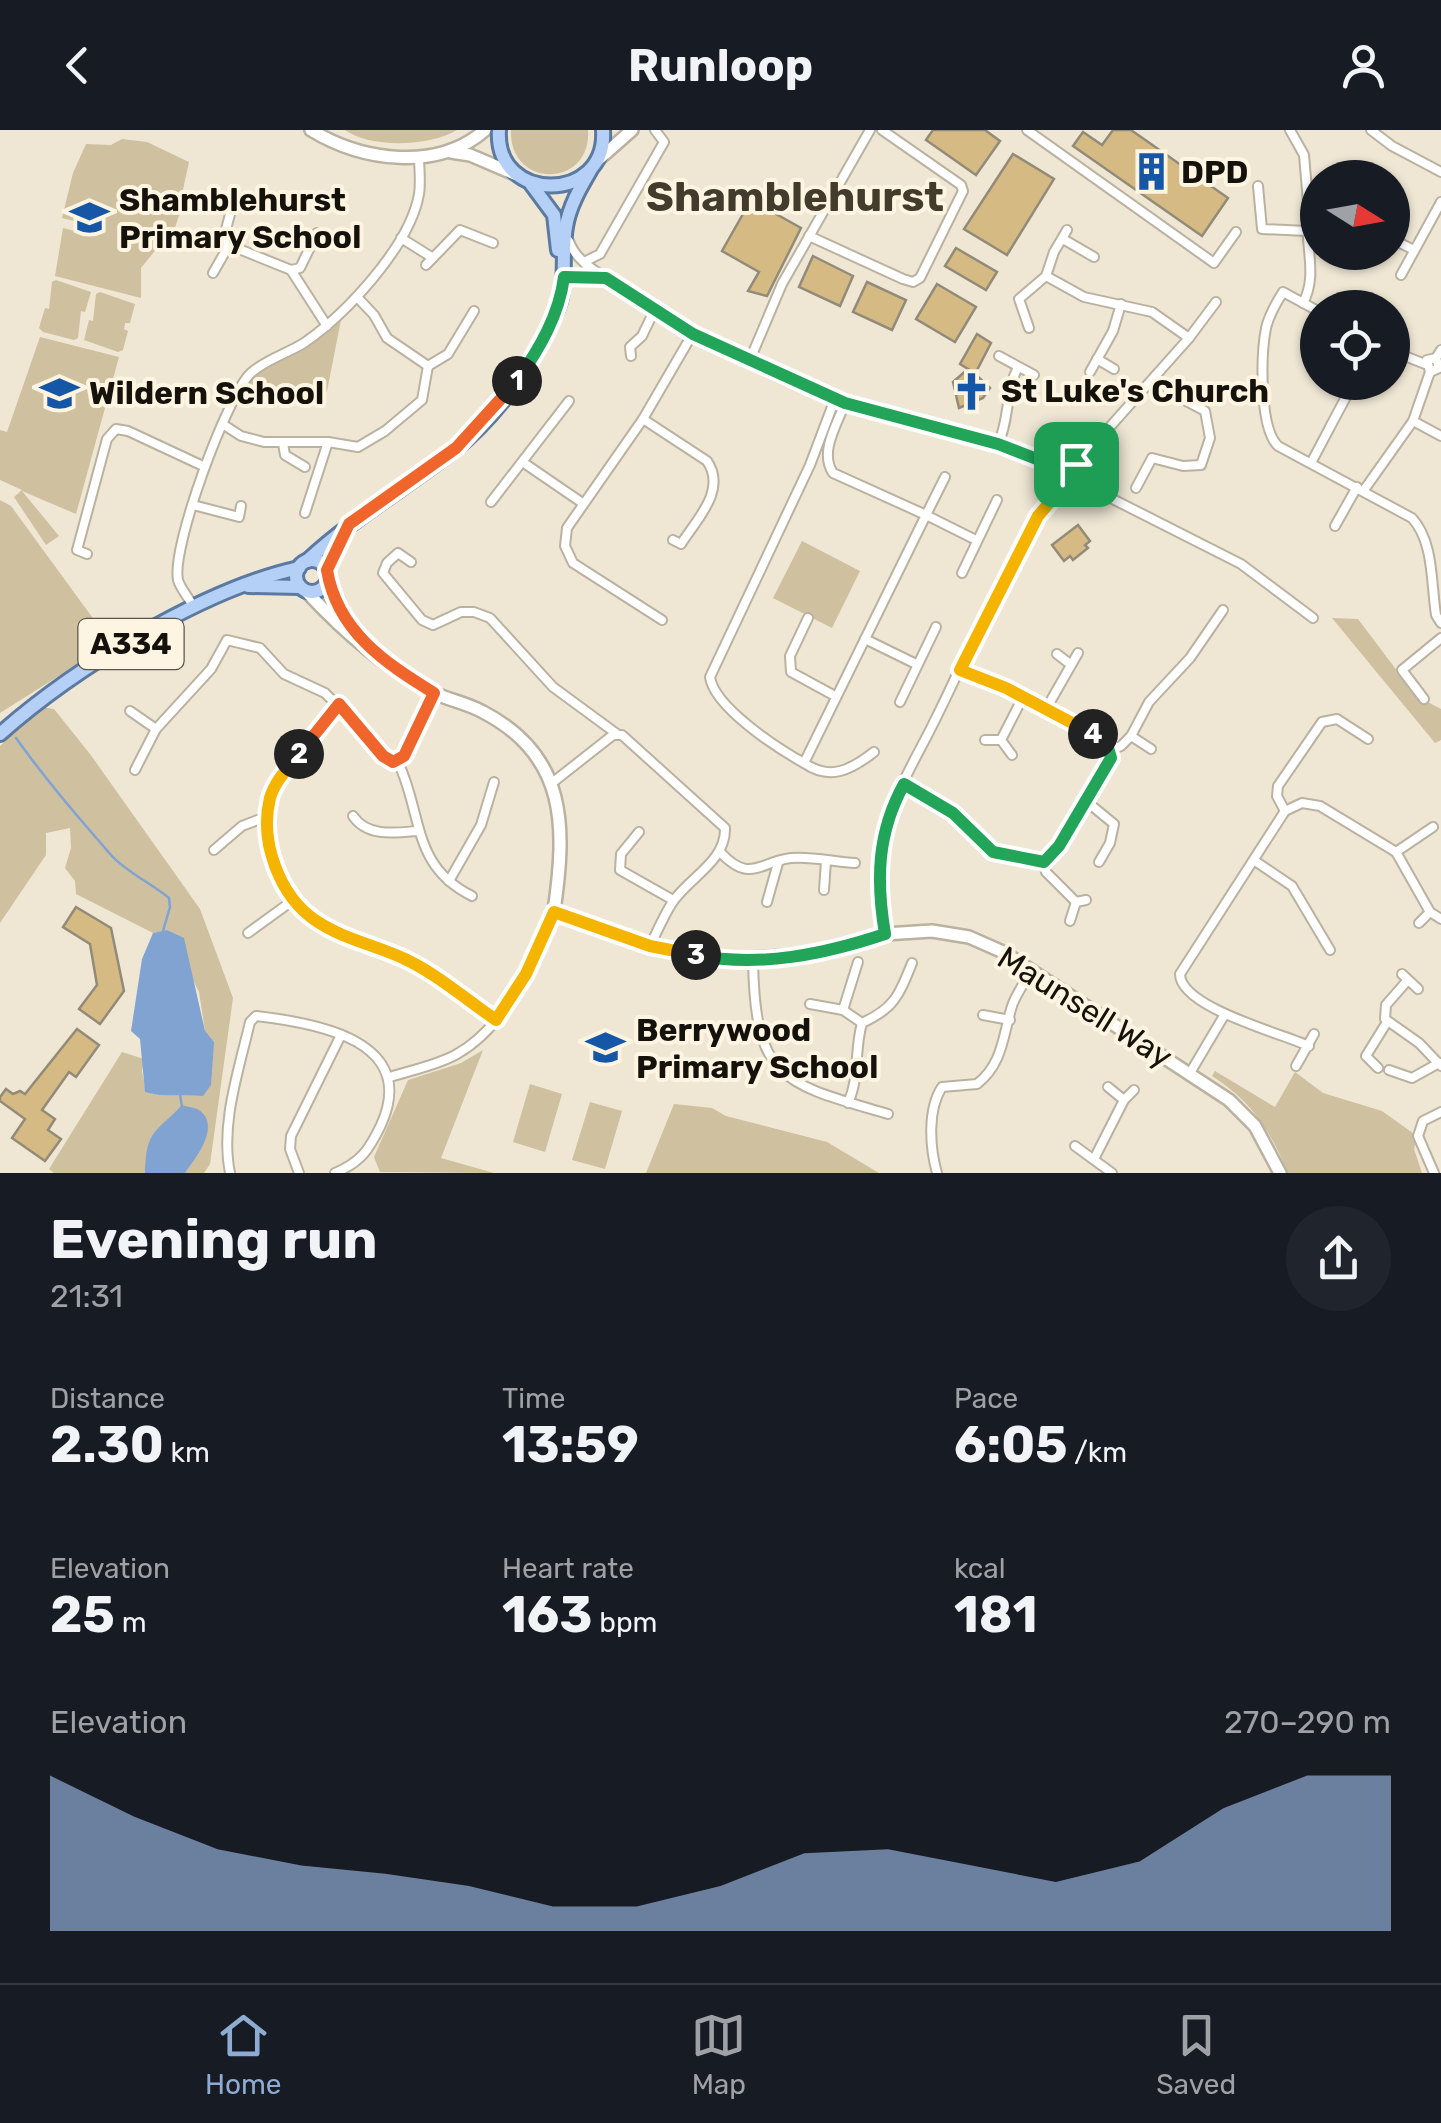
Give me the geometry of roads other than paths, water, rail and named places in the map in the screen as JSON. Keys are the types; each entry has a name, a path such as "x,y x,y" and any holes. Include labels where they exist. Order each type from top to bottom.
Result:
{"main road":[{"path":"499,130 501,151 517,175 531,184 562,186 593,166 603,130"},
{"name":"A334","path":"0,723 193,606 303,564 349,524 456,448 504,398 535,355 557,310 564,277 565,230 593,166"},
{"name":"A334","path":"531,184 554,215 564,277"},
{"name":"A334","path":"328,575 349,524"},
{"path":"321,562 328,575 320,590 303,589 296,577 303,564 321,562"},
{"name":"A334","path":"240,586 303,589"},
{"name":"A334","path":"0,734 27,710"}],"street":[{"path":"314,131 356,152 419,156 448,152 468,144 484,130"},
{"path":"593,166 632,130"},
{"path":"584,262 600,254 664,142 655,130"},
{"path":"748,362 777,294 870,130"},
{"path":"809,236 903,280 913,282 920,278 963,191 882,130"},
{"path":"1027,130 1214,262 1236,232"},
{"path":"1290,130 1305,160"},
{"path":"1371,130 1441,172"},
{"path":"448,152 470,155 517,175"},
{"path":"193,606 178,580 179,559 204,466 237,392 251,373 327,326 357,297 401,238 418,198 419,156"},
{"path":"1258,186 1262,229 1300,230"},
{"path":"234,199 224,238 228,244 292,270 327,326"},
{"path":"1401,276 1441,202"},
{"path":"401,238 430,262 460,230 493,244"},
{"path":"565,230 573,254 606,278 693,334 748,362 845,403 998,444 1060,468 1076,464 1189,338 1216,302"},
{"path":"292,270 300,268 317,233"},
{"path":"1029,328 1019,299 1046,276 1065,234 1094,256"},
{"path":"214,273 228,244"},
{"path":"1410,248 1414,250"},
{"path":"1046,276 1084,296 1152,312 1189,338"},
{"path":"564,277 606,278"},
{"path":"1300,301 1283,292 1266,330 1265,420 1273,442 1418,524 1441,623"},
{"path":"357,297 374,315 388,340 428,366"},
{"path":"1090,372 1121,304"},
{"path":"627,349 642,336 655,309"},
{"path":"224,425 242,436 283,443 328,442 358,447 385,432 422,400 428,366 448,354 473,310"},
{"path":"662,620 573,562 566,546 566,528 643,419 693,334"},
{"path":"1335,526 1413,421 1433,370 1440,363 1438,354"},
{"path":"999,356 1034,375"},
{"path":"1097,358 1114,369"},
{"path":"1410,359 1433,370"},
{"path":"998,444 1007,416 1009,384 1018,367"},
{"path":"1136,488 1152,458 1201,465 1210,438 1205,411 1174,394 1155,376"},
{"path":"835,399 810,465 710,677 712,690 734,712 784,752 804,762 832,774 848,770 874,752"},
{"path":"491,502 493,490 524,463 565,413 569,400"},
{"path":"1312,463 1344,400"},
{"path":"845,403 826,452 826,463 833,472 976,540"},
{"path":"643,419 707,461 714,470 714,492 677,546"},
{"path":"1413,421 1441,436"},
{"path":"87,554 76,550 107,440 116,429 204,466"},
{"path":"305,512 328,442"},
{"path":"283,443 284,455 305,467"},
{"path":"524,463 581,502"},
{"path":"1060,468 1058,480 1062,488 1074,492 1083,484 1084,473 1076,464"},
{"path":"804,762 944,477"},
{"path":"1083,484 1241,564 1312,618"},
{"path":"885,934 878,886 880,849 894,802 1038,516 1062,488"},
{"path":"962,573 997,500"},
{"path":"193,505 238,517 242,506"},
{"path":"410,562 399,548 387,563 384,577 422,620 432,625 461,612 490,618 553,687 617,734 725,828 726,842 720,852 673,900 650,946"},
{"path":"328,575 337,604 356,637"},
{"path":"303,589 356,637 434,693 480,710 509,727 532,749 552,782 560,816 562,853 554,912 526,974 496,1020 456,1054 390,1076"},
{"path":"1111,750 1122,746 1149,702 1190,658 1224,610"},
{"path":"642,622 648,612"},
{"path":"808,618 790,656 791,672 835,696"},
{"path":"900,702 936,628"},
{"path":"865,638 916,664"},
{"path":"1424,699 1402,670 1441,638"},
{"path":"135,770 156,730 211,669 227,640 260,648 284,674 339,704 383,756 398,762 416,807 417,831 432,864 460,894 472,896"},
{"path":"1046,709 1078,653"},
{"path":"1057,654 1070,664"},
{"path":"960,670 1046,709 1106,741 1111,750 1111,758 1086,801 1059,846 1044,862"},
{"path":"398,762 434,693"},
{"path":"1001,740 1023,697"},
{"path":"339,704 277,782 268,816 269,841 277,871 292,901 347,938 409,961 496,1020"},
{"path":"130,711 156,730"},
{"path":"1346,724 1352,713"},
{"path":"1285,811 1277,796 1284,774 1322,722 1329,718 1346,724 1368,739"},
{"path":"552,782 617,734"},
{"path":"1130,736 1151,749"},
{"path":"985,740 1001,740"},
{"path":"1001,740 1012,755"},
{"path":"449,880 485,811 494,782"},
{"path":"904,784 953,813 993,852 1044,862"},
{"path":"1086,801 1118,822 1098,862"},
{"path":"1308,1046 1225,1014 1186,993 1180,974 1285,811 1302,804 1320,806 1396,852 1430,912 1441,919"},
{"path":"485,811 496,816"},
{"path":"214,850 242,826 268,816"},
{"path":"353,816 359,825 376,832 417,831"},
{"path":"348,830 359,825"},
{"path":"1396,852 1415,832 1433,827"},
{"path":"639,832 627,836 620,870 673,900"},
{"path":"720,852 742,868 756,870 792,858 855,863"},
{"path":"824,890 826,861"},
{"path":"1255,861 1292,886 1330,950"},
{"path":"1044,862 1046,872 1081,901 1070,921"},
{"path":"766,902 778,863"},
{"path":"248,933 292,901"},
{"name":"Maunsell Way","path":"554,912 650,946 718,960 752,960 845,947 885,934 932,931 968,937 1004,952 1229,1100 1254,1126 1280,1173"},
{"path":"1419,923 1430,912"},
{"path":"242,918 256,924"},
{"path":"1311,949 1322,940"},
{"path":"752,960 754,1014 770,1056 789,1078 848,1103 888,1114"},
{"path":"842,1010 858,962"},
{"path":"848,1103 855,1088 856,1041 862,1024 884,1013 898,995 912,963"},
{"path":"946,1164 936,1171 932,1135 936,1096 942,1087 977,1084 985,1078 1004,1046 1016,998 1031,970"},
{"path":"1378,1068 1366,1056 1387,1022 1386,1006 1404,978 1418,989"},
{"path":"810,1004 842,1010 862,1024"},
{"path":"884,1013 890,1022"},
{"path":"1190,1073 1225,1014"},
{"path":"983,1015 1010,1020"},
{"path":"230,1173 226,1148 233,1094 250,1022 256,1016 340,1035 376,1053 390,1076 391,1096 365,1157 335,1173"},
{"path":"1387,1022 1419,1043 1440,1065 1412,1078 1390,1070"},
{"path":"1296,1066 1314,1034"},
{"path":"299,1173 290,1149 291,1136 340,1035"},
{"path":"1108,1087 1124,1100"},
{"path":"1094,1159 1124,1100 1134,1090"},
{"path":"1434,1173 1418,1136 1423,1121 1441,1112"},
{"path":"1075,1146 1112,1173"}],"water":[{"path":"167,930 184,938 205,1031 214,1042 211,1085 203,1096 145,1092 140,1039 131,1031 142,959 153,933"},
{"path":"182,1105 197,1109 205,1117 207,1133 200,1151 185,1173 145,1173 150,1140"}],"waterway":[{"path":"16,738 111,855 169,898 163,931"},
{"path":"180,1094 182,1107"}],"place":[{"name":"DPD","path":"1151,172"},
{"name":"Shamblehurst Primary School","path":"89,218"},
{"name":"St Luke's Church","path":"971,391"},
{"name":"Wildern School","path":"59,393"},
{"name":"Berrywood Primary School","path":"606,1048"}],"district":[{"name":"Shamblehurst","path":"795,196"}]}
